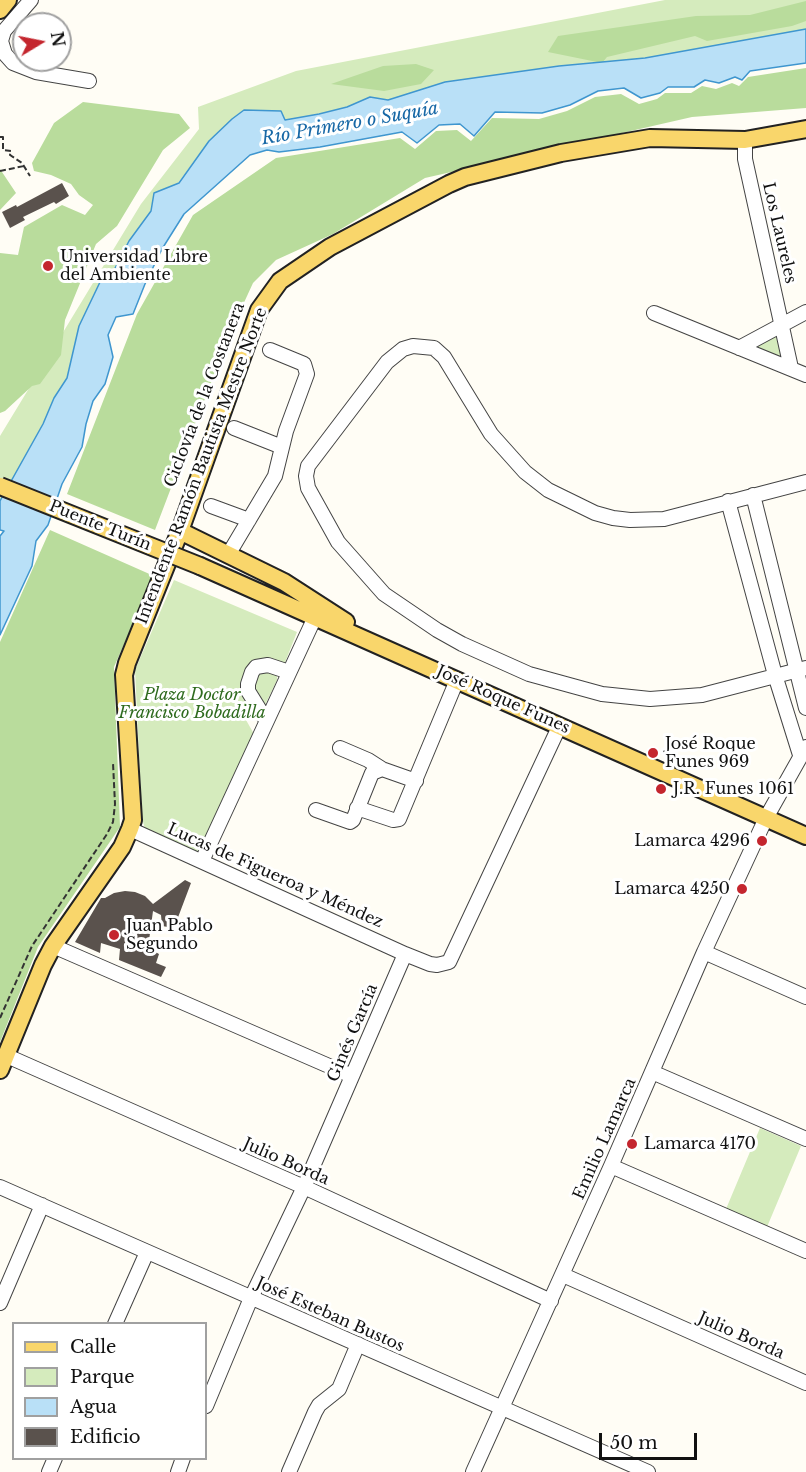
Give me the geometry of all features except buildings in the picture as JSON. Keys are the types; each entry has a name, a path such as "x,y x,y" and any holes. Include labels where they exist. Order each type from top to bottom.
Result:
{"main road":[{"path":"0,10 8,0"},
{"name":"Intendente Ramón Bautista Mestre Norte","path":"4,1063 53,946 122,846 130,829 133,820 124,675 129,656 180,531 260,310 270,293 290,273 330,247 449,184 474,175 561,153 650,138 745,140 806,129"},
{"name":"Puente Turín","path":"0,486 200,566"},
{"path":"180,531 284,582 394,653"},
{"name":"José Roque Funes","path":"200,566 806,836"}],"street":[{"path":"31,0 4,31 1,41 5,54 13,63 36,72 89,81"},
{"name":"Los Laureles","path":"745,140 745,159 791,368"},
{"path":"739,348 806,312"},
{"path":"654,313 806,375"},
{"path":"801,669 702,695 650,699 602,694 529,674 436,630 384,594 338,542 308,488 306,476 308,466 387,362 403,349 426,347 434,348 444,357 491,434 505,451 548,490 572,504 613,518 664,519 806,482"},
{"path":"228,555 275,476 286,431 307,374 304,364 270,350"},
{"path":"234,428 282,447"},
{"path":"753,495 801,669 806,708"},
{"path":"728,501 775,675 803,751"},
{"path":"211,506 249,520"},
{"path":"202,861 315,617"},
{"path":"266,720 248,692 252,672 256,668 268,665 290,672"},
{"path":"357,808 393,820 399,819 457,680"},
{"path":"405,954 430,964 449,962 560,725"},
{"path":"340,748 382,769 416,781"},
{"name":"Emilio Lamarca","path":"473,1472 563,1275 704,952 766,818 803,751"},
{"path":"316,810 350,822 372,773 382,769"},
{"name":"Lucas de Figueroa y Méndez","path":"130,829 405,954"},
{"path":"53,946 352,1076"},
{"path":"704,952 806,997"},
{"name":"Ginés García","path":"207,1404 251,1298 304,1187 405,954"},
{"name":"Julio Borda","path":"4,1063 304,1187 551,1301"},
{"path":"652,1072 806,1139"},
{"path":"611,1166 806,1251"},
{"name":"José Esteban Bustos","path":"0,1187 648,1472"},
{"path":"0,1303 42,1206"},
{"path":"115,1322 147,1252"},
{"name":"Julio Borda","path":"563,1275 806,1383"},
{"path":"289,1472 315,1412 319,1405 339,1389 358,1344"},
{"path":"611,1472 617,1458"}],"path":[{"path":"0,137 3,137 3,150 11,151 10,155 22,163 30,176"},
{"path":"0,171 24,166"},
{"path":"0,1018 32,946 113,822 115,804 113,758"}],"green space":[{"path":"665,0 806,0 806,29 645,58 559,66 445,82 388,100 370,97 347,107 284,120 280,111 209,141 178,183 154,194 151,211 129,241 110,278 79,326 67,378 54,398 43,424 0,501 0,436 141,204 199,129 198,107 296,71"},
{"path":"806,1 806,21 792,26 707,41 695,36 607,57 602,63 548,52 558,36 696,16 750,15"},
{"path":"416,64 434,70 421,84 384,91 331,84 383,66"},
{"path":"806,68 806,108 692,117 425,178 333,234 276,260 253,283 230,333 155,530 67,494 137,314 193,215 276,158 400,138 415,149 436,131 457,130 471,141 492,118 539,119 567,111 595,97 621,94 639,104 657,99 665,93 691,93 702,86 716,89 732,83 739,86 748,77"},
{"name":"Universidad Libre del Ambiente","path":"83,102 179,114 190,128 163,150 117,226 96,244 65,320 61,355 40,384 32,386 0,413 0,253 18,255 24,227 62,205 85,215 93,205 79,195 71,184 51,175 34,171 32,163 54,123"},
{"path":"0,169 16,193 0,210"},
{"path":"775,334 786,363 745,348"},
{"path":"50,530 154,576 114,667 120,827 38,947 0,1042 0,642"},
{"name":"Plaza Doctor Francisco Bobadilla","path":"174,580 297,632 284,665 257,662 251,706 246,720 254,734 198,852 145,829 142,818 135,670"},
{"path":"261,671 275,672 277,675 277,680 265,705 260,701 254,686 255,678"},
{"path":"760,1128 801,1146 767,1227 726,1209"}],"water":[{"name":"Río Primero o Suquía","path":"806,29 806,63 750,71 742,80 735,77 719,83 705,80 694,87 668,87 660,93 641,98 624,88 598,91 570,105 542,113 495,112 474,136 460,124 439,125 417,143 402,132 320,147 279,152 267,150 250,155 184,214 162,249 133,314 116,317 108,335 113,357 105,384 93,401 82,447 62,484 48,525 36,541 32,566 0,635 0,536 4,531 0,530 0,501 43,424 54,398 67,378 79,326 101,280 110,278 129,241 151,211 154,193 179,183 209,141 232,119 244,110 281,111 285,120 347,107 370,97 388,100 445,82 559,66 645,58"}],"place":[{"name":"Universidad Libre del Ambiente","path":"48,266"},
{"name":"José Roque Funes 969","path":"653,753"},
{"name":"J.R. Funes 1061","path":"661,789"},
{"name":"Lamarca 4296","path":"762,841"},
{"name":"Lamarca 4250","path":"742,889"},
{"name":"Juan Pablo Segundo","path":"114,935"},
{"name":"Lamarca 4170","path":"632,1144"}]}
